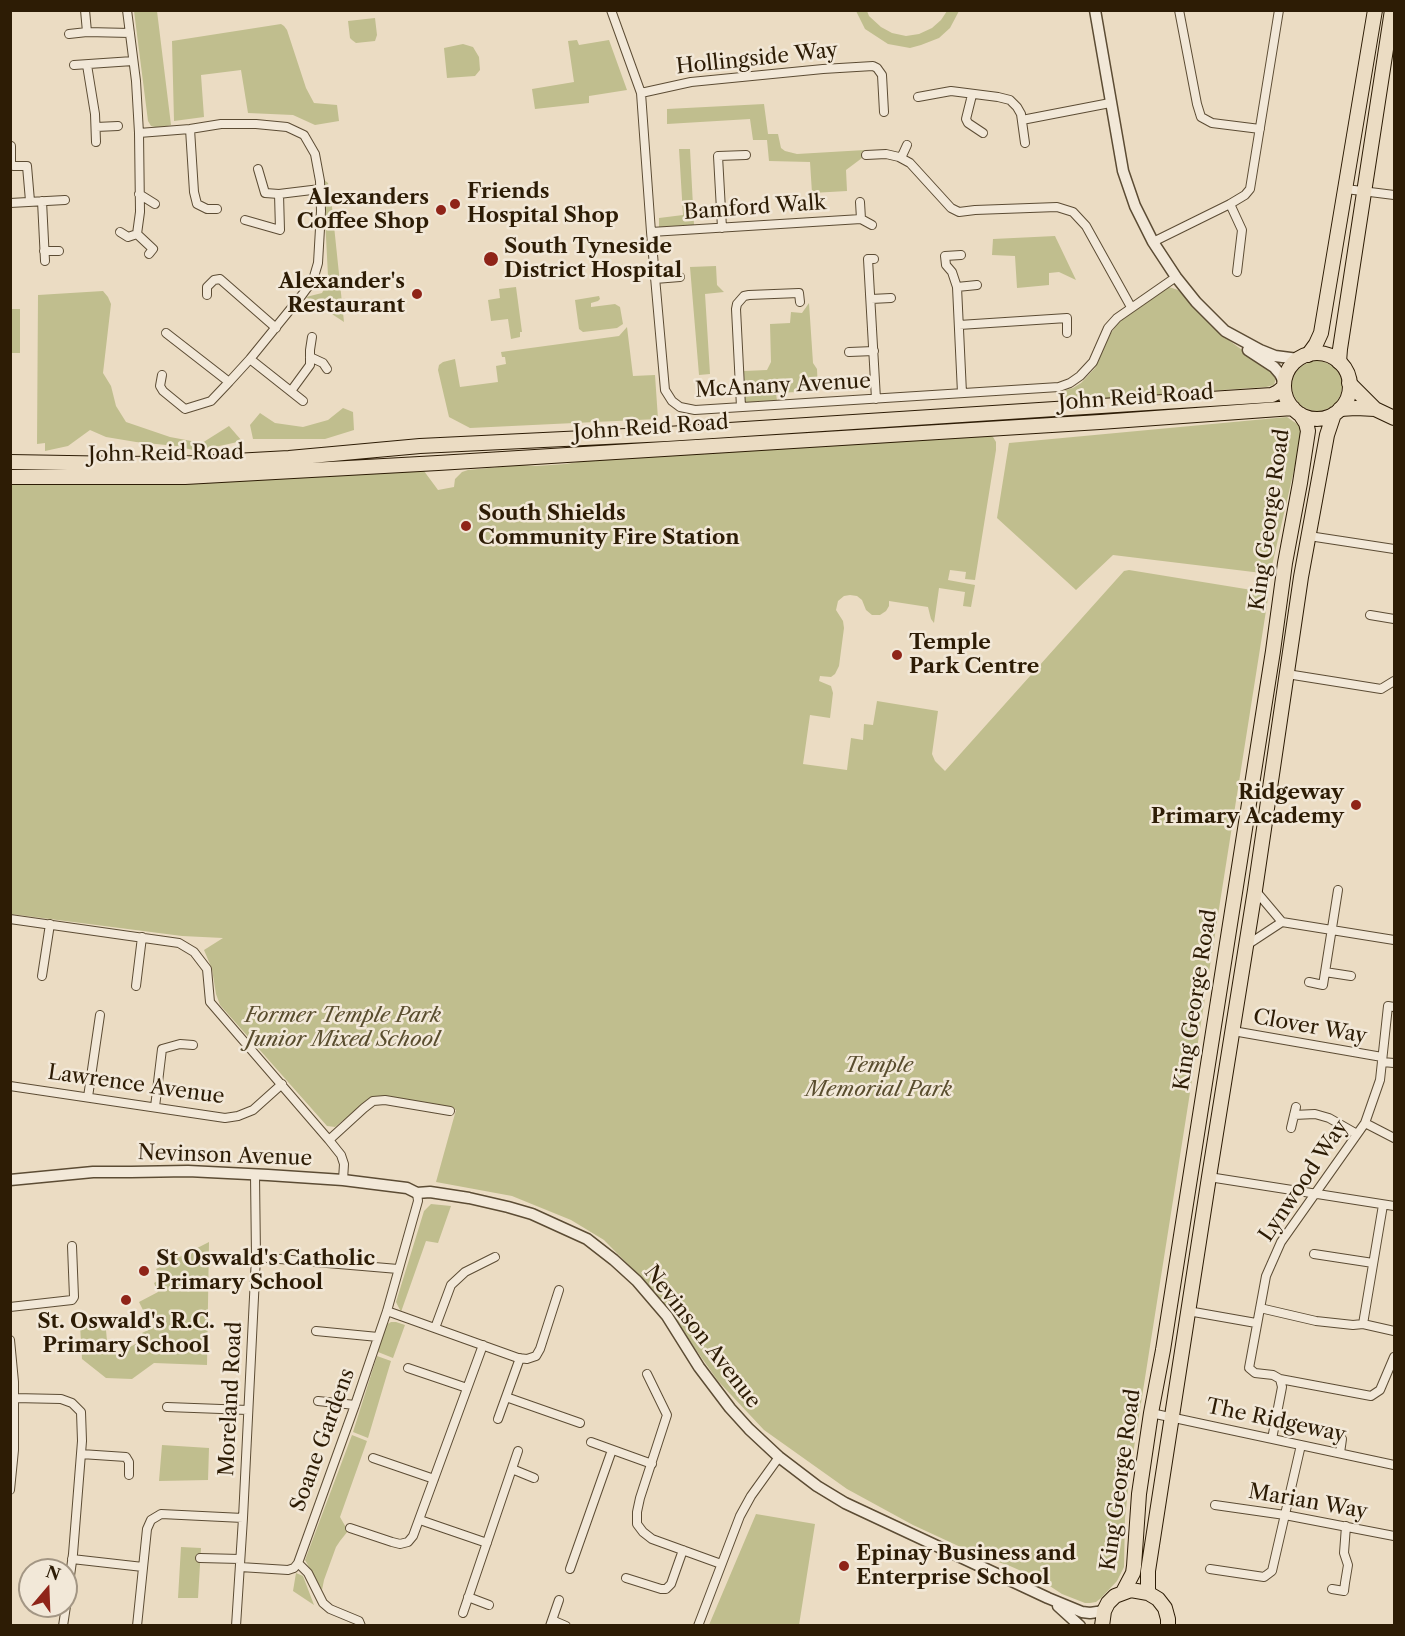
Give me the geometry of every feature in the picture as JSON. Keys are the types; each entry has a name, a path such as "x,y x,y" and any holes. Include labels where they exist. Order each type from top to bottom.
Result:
{"main road":[{"path":"1375,10 1321,333 1316,344 1291,366 1284,385 1288,402 1297,411 1318,419 1356,408 1375,410 1395,418"},
{"path":"1340,362 1340,349 1392,10"},
{"path":"1303,357 1319,353 1340,362 1348,375 1349,383 1348,397 1337,412"},
{"path":"1349,383 1375,410"},
{"name":"John Reid Road","path":"10,462 198,463 289,458 428,445 667,434 1272,395 1278,393 1284,385"},
{"name":"John Reid Road","path":"10,477 185,477 1297,411"},
{"name":"King George Road","path":"1123,1592 1134,1566 1139,1494 1151,1413 1163,1350 1285,563 1308,431 1306,423 1297,411"},
{"name":"King George Road","path":"1148,1593 1148,1571 1247,945 1290,653 1327,435 1337,412"},
{"path":"1273,651 1290,653"},
{"path":"1236,886 1255,890"},
{"path":"1227,942 1247,945"},
{"path":"1190,1174 1209,1178"},
{"path":"1102,1626 1104,1611 1115,1596 1123,1592 1140,1590 1158,1599 1165,1608 1168,1626"}],"street":[{"path":"85,10 87,32"},
{"path":"127,10 139,133 140,212 137,234"},
{"name":"McAnany Avenue","path":"611,10 641,93 665,390 677,406 689,410 1059,387 1080,376 1093,362 1108,328 1117,318 1176,277"},
{"path":"1095,10 1123,171 1135,206 1153,242 1196,302 1248,351 1274,367 1280,374 1284,385"},
{"path":"1179,10 1201,117 1212,123 1260,129"},
{"path":"1153,242 1230,204 1250,189 1279,10"},
{"path":"69,34 130,33"},
{"path":"74,65 133,61"},
{"path":"87,65 95,114 96,142"},
{"name":"Hollingside Way","path":"641,93 702,81 867,66 877,68 882,75 884,112"},
{"path":"918,97 951,91 1010,100 1021,114 1025,143"},
{"path":"972,95 966,119 968,123 982,132"},
{"path":"1022,120 1110,103"},
{"path":"139,133 221,124 287,127 304,135 315,154 320,189 318,262 313,280 250,359 211,401 185,408 163,391 160,386 162,375"},
{"path":"96,128 118,126"},
{"path":"190,129 194,192 197,204 207,209 217,209"},
{"path":"901,158 907,145"},
{"path":"11,146 13,166 27,166 30,201"},
{"path":"866,155 886,154 910,163 951,208 958,212 1057,207 1073,212 1086,225 1131,307"},
{"path":"722,228 718,156 746,155"},
{"path":"258,169 265,193 279,194 320,189"},
{"path":"1346,189 1395,195"},
{"path":"139,194 155,204"},
{"path":"245,220 280,230 279,194"},
{"path":"10,203 65,200"},
{"path":"42,201 45,261"},
{"path":"860,202 861,219 872,225"},
{"path":"1230,204 1242,230 1237,273"},
{"name":"Bamford Walk","path":"651,232 861,219"},
{"path":"120,232 128,237 137,234"},
{"path":"137,234 153,249 148,254"},
{"path":"44,251 59,251"},
{"path":"961,255 945,256 946,265 952,272 957,287 962,393"},
{"path":"874,259 868,260 876,399"},
{"path":"655,279 680,277"},
{"path":"207,295 207,287 214,280 220,279 276,328"},
{"path":"957,287 977,285"},
{"path":"741,407 737,304 748,295 799,293 800,302"},
{"path":"871,299 891,298"},
{"path":"959,325 1067,318 1067,333"},
{"path":"1225,330 1275,356 1303,357"},
{"path":"166,333 229,382"},
{"path":"291,391 310,365 312,337"},
{"path":"849,352 874,351"},
{"path":"310,357 323,363 327,369"},
{"path":"250,359 303,401"},
{"path":"1309,536 1395,549"},
{"path":"1370,615 1395,619"},
{"path":"1287,674 1381,689 1395,681"},
{"path":"1255,890 1282,922 1395,940"},
{"path":"1309,982 1323,984 1338,890"},
{"path":"10,919 179,943 194,952 207,969 210,1002 341,1155 344,1164 343,1180"},
{"path":"1247,945 1282,922"},
{"path":"42,976 50,924"},
{"path":"136,986 142,938"},
{"path":"1325,972 1351,976"},
{"name":"Lynwood Way","path":"1280,1379 1273,1375 1255,1373 1249,1368 1266,1276 1281,1242 1365,1123 1380,1080 1388,1006 1395,1007"},
{"path":"88,1097 100,1015"},
{"name":"Clover Way","path":"1233,1031 1382,1060"},
{"path":"155,1107 162,1049 180,1044 193,1045"},
{"path":"1382,1060 1395,1063"},
{"name":"Lawrence Avenue","path":"10,1086 225,1118 238,1116 257,1106 282,1084"},
{"path":"329,1140 373,1101 385,1100 450,1111"},
{"path":"1291,1128 1295,1111 1329,1118 1357,1134"},
{"path":"1365,1123 1394,1142"},
{"name":"Nevinson Avenue","path":"10,1180 93,1172 188,1171 343,1180 407,1188 417,1193 430,1192 469,1198 508,1207 554,1223 587,1239 637,1281 667,1316 699,1367 730,1408 779,1457 817,1486 845,1503 1048,1598 1082,1612 1104,1611"},
{"name":"Moreland Road","path":"236,1626 255,1257 255,1174"},
{"path":"1209,1178 1395,1206"},
{"name":"Soane Gardens","path":"298,1563 387,1311 418,1201 417,1193"},
{"path":"1363,1324 1383,1205"},
{"path":"10,1307 72,1300 74,1297 72,1251 61,1256"},
{"path":"1314,1254 1373,1263"},
{"path":"255,1257 398,1269"},
{"path":"435,1328 451,1285 465,1272 495,1257"},
{"path":"387,1311 527,1359 536,1356 540,1349 559,1290"},
{"path":"1260,1308 1317,1321 1363,1324 1395,1331"},
{"path":"1188,1311 1256,1323"},
{"path":"316,1331 378,1337"},
{"path":"10,1340 15,1450 10,1490"},
{"path":"350,1528 400,1544 408,1542 413,1536 483,1345"},
{"path":"1272,1439 1282,1387 1280,1379 1371,1396 1380,1390 1395,1357"},
{"path":"498,1419 520,1358"},
{"path":"408,1368 467,1388"},
{"path":"647,1374 667,1415 637,1512 638,1524 643,1532 652,1539 721,1564"},
{"path":"507,1397 580,1423"},
{"path":"14,1398 62,1399 72,1403 81,1412 81,1454 72,1558"},
{"path":"318,1401 355,1405"},
{"path":"166,1407 248,1410"},
{"name":"The Ridgeway","path":"1151,1413 1395,1465"},
{"path":"1340,1453 1342,1439"},
{"path":"591,1443 651,1464"},
{"path":"1210,1569 1264,1577 1272,1571 1301,1445"},
{"path":"570,1569 612,1450"},
{"path":"463,1612 518,1451"},
{"path":"81,1454 128,1453 129,1475"},
{"path":"698,1626 740,1516 751,1496 779,1457"},
{"path":"373,1458 435,1479"},
{"path":"512,1469 534,1478"},
{"name":"Marian Way","path":"1215,1505 1285,1515 1395,1536"},
{"path":"137,1626 147,1529 151,1520 161,1514 243,1518"},
{"path":"420,1520 487,1543"},
{"path":"1332,1588 1344,1591 1346,1583 1348,1564 1344,1553 1346,1526"},
{"path":"626,1578 666,1589 671,1584 683,1550"},
{"path":"200,1558 288,1570 294,1568 298,1563 308,1573 323,1603 330,1609 359,1620 362,1626"},
{"path":"78,1560 143,1567"},
{"path":"468,1597 489,1605"},
{"name":"Nevinson Avenue","path":"1048,1598 1080,1626"},
{"path":"559,1600 551,1623 566,1626"}],"green space":[{"path":"134,11 157,11 171,125 159,128 151,126 148,121"},
{"path":"856,11 867,11 881,27 892,33 906,36 919,34 932,28 947,11 959,11 950,28 939,38 910,48 888,44 865,29"},
{"path":"375,18 377,35 375,41 356,43 350,38 348,21"},
{"path":"281,24 287,30 306,88 314,103 337,105 339,121 315,125 293,115 248,113 241,70 201,75 204,117 174,121 172,41"},
{"path":"577,40 579,45 609,40 627,90 589,96 589,103 535,109 532,89 574,82 568,41"},
{"path":"463,44 473,47 479,57 480,70 475,76 447,78 444,48"},
{"path":"764,104 768,134 778,134 781,148 785,151 797,154 865,150 866,155 846,170 847,191 812,193 810,162 769,161 767,140 753,140 750,119 667,124 667,109"},
{"path":"679,149 690,149 694,225 659,228 659,218 683,215"},
{"path":"323,179 328,183 331,197 344,322 306,297 322,293 327,283"},
{"path":"1055,236 1076,280 1059,272 1049,273 1049,285 1017,288 1015,256 992,255 993,239"},
{"path":"716,266 717,285 724,292 705,294 710,374 699,375 690,267"},
{"path":"516,287 522,332 520,332 520,337 511,339 508,319 491,321 488,300 500,298 499,289"},
{"path":"1169,287 1178,290 1222,335 1274,372 1276,378 1274,385 1062,401 1062,391 1081,383 1095,368 1118,323"},
{"path":"103,291 111,304 103,373 111,386 116,406 126,422 170,437 202,443 229,426 242,441 197,451 106,437 90,430 68,446 45,451 45,443 37,444 38,295"},
{"path":"599,296 600,299 591,303 591,307 615,304 620,307 623,324 617,328 583,332 579,329 575,300"},
{"path":"809,303 813,363 817,369 818,391 776,393 777,401 745,403 744,371 767,370 771,362 770,324 790,323 791,312 802,313"},
{"path":"11,309 20,309 20,353 11,353"},
{"path":"627,327 633,376 655,375 658,419 470,428 449,417 438,370 439,365 443,362 455,359 460,387 498,382 496,366 506,364 501,352 619,336"},
{"path":"1312,361 1322,361 1335,368 1342,381 1342,391 1335,404 1322,411 1312,411 1303,407 1296,400 1292,391 1292,381 1296,372 1303,365"},
{"path":"343,408 353,412 354,430 325,439 253,439 250,425 260,413 275,423 303,427 328,420"},
{"path":"1287,417 1300,426 1300,444 1270,574 1113,555 1076,590 997,518 1009,443"},
{"name":"Temple Memorial Park","path":"987,433 996,442 996,450 975,580 965,579 966,572 950,570 948,580 975,585 971,607 963,606 965,592 939,588 934,623 928,607 889,601 886,611 880,615 872,615 857,596 844,596 838,601 836,610 843,621 844,628 839,666 831,677 820,676 819,681 831,686 833,693 830,718 810,715 803,764 847,770 851,738 863,740 864,724 873,725 877,701 938,711 932,754 935,761 945,771 1124,571 1264,592 1268,598 1130,1473 1125,1518 1124,1567 1117,1581 1101,1598 1090,1603 1062,1594 1039,1579 980,1556 913,1525 847,1489 764,1430 718,1381 656,1293 604,1240 571,1220 512,1196 436,1182 456,1110 387,1097 368,1100 335,1127 327,1126 220,1005 212,969 204,950 223,938 182,936 11,914 11,482 131,484 424,471 438,490 454,487 455,479 468,470 520,465 566,464 584,461 584,457"},
{"path":"431,1204 451,1206 438,1243 426,1241 401,1312 396,1302 424,1211"},
{"path":"209,1242 207,1365 154,1363 132,1379 106,1378 82,1359 80,1325 105,1319 108,1352 128,1351 128,1348 145,1339 142,1333 156,1326 149,1312 145,1314 139,1302 158,1292 154,1283 161,1279 156,1269"},
{"path":"391,1322 405,1325 393,1358 378,1352 386,1325"},
{"path":"377,1356 391,1361 368,1438 353,1432"},
{"path":"352,1435 367,1441 340,1517 348,1531 336,1547 322,1590 305,1560"},
{"path":"162,1445 209,1448 208,1480 159,1481"},
{"path":"756,1514 815,1524 799,1625 709,1625"},
{"path":"181,1547 201,1548 198,1598 178,1598"},
{"path":"296,1573 303,1576 314,1605 293,1591"}],"place":[{"name":"Friends Hospital Shop","path":"455,204"},
{"name":"Alexanders Coffee Shop","path":"441,210"},
{"name":"South Tyneside District Hospital","path":"491,259"},
{"name":"Alexander's Restaurant","path":"417,294"},
{"name":"South Shields Community Fire Station","path":"466,526"},
{"name":"Temple Park Centre","path":"897,655"},
{"name":"Ridgeway Primary Academy","path":"1356,805"},
{"name":"St Oswald's Catholic Primary School","path":"144,1271"},
{"name":"St. Oswald's R.C. Primary School","path":"126,1300"},
{"name":"Epinay Business and Enterprise School","path":"844,1566"}],"park label":[{"name":"Former Temple Park Junior Mixed School","path":"343,1028"}]}
